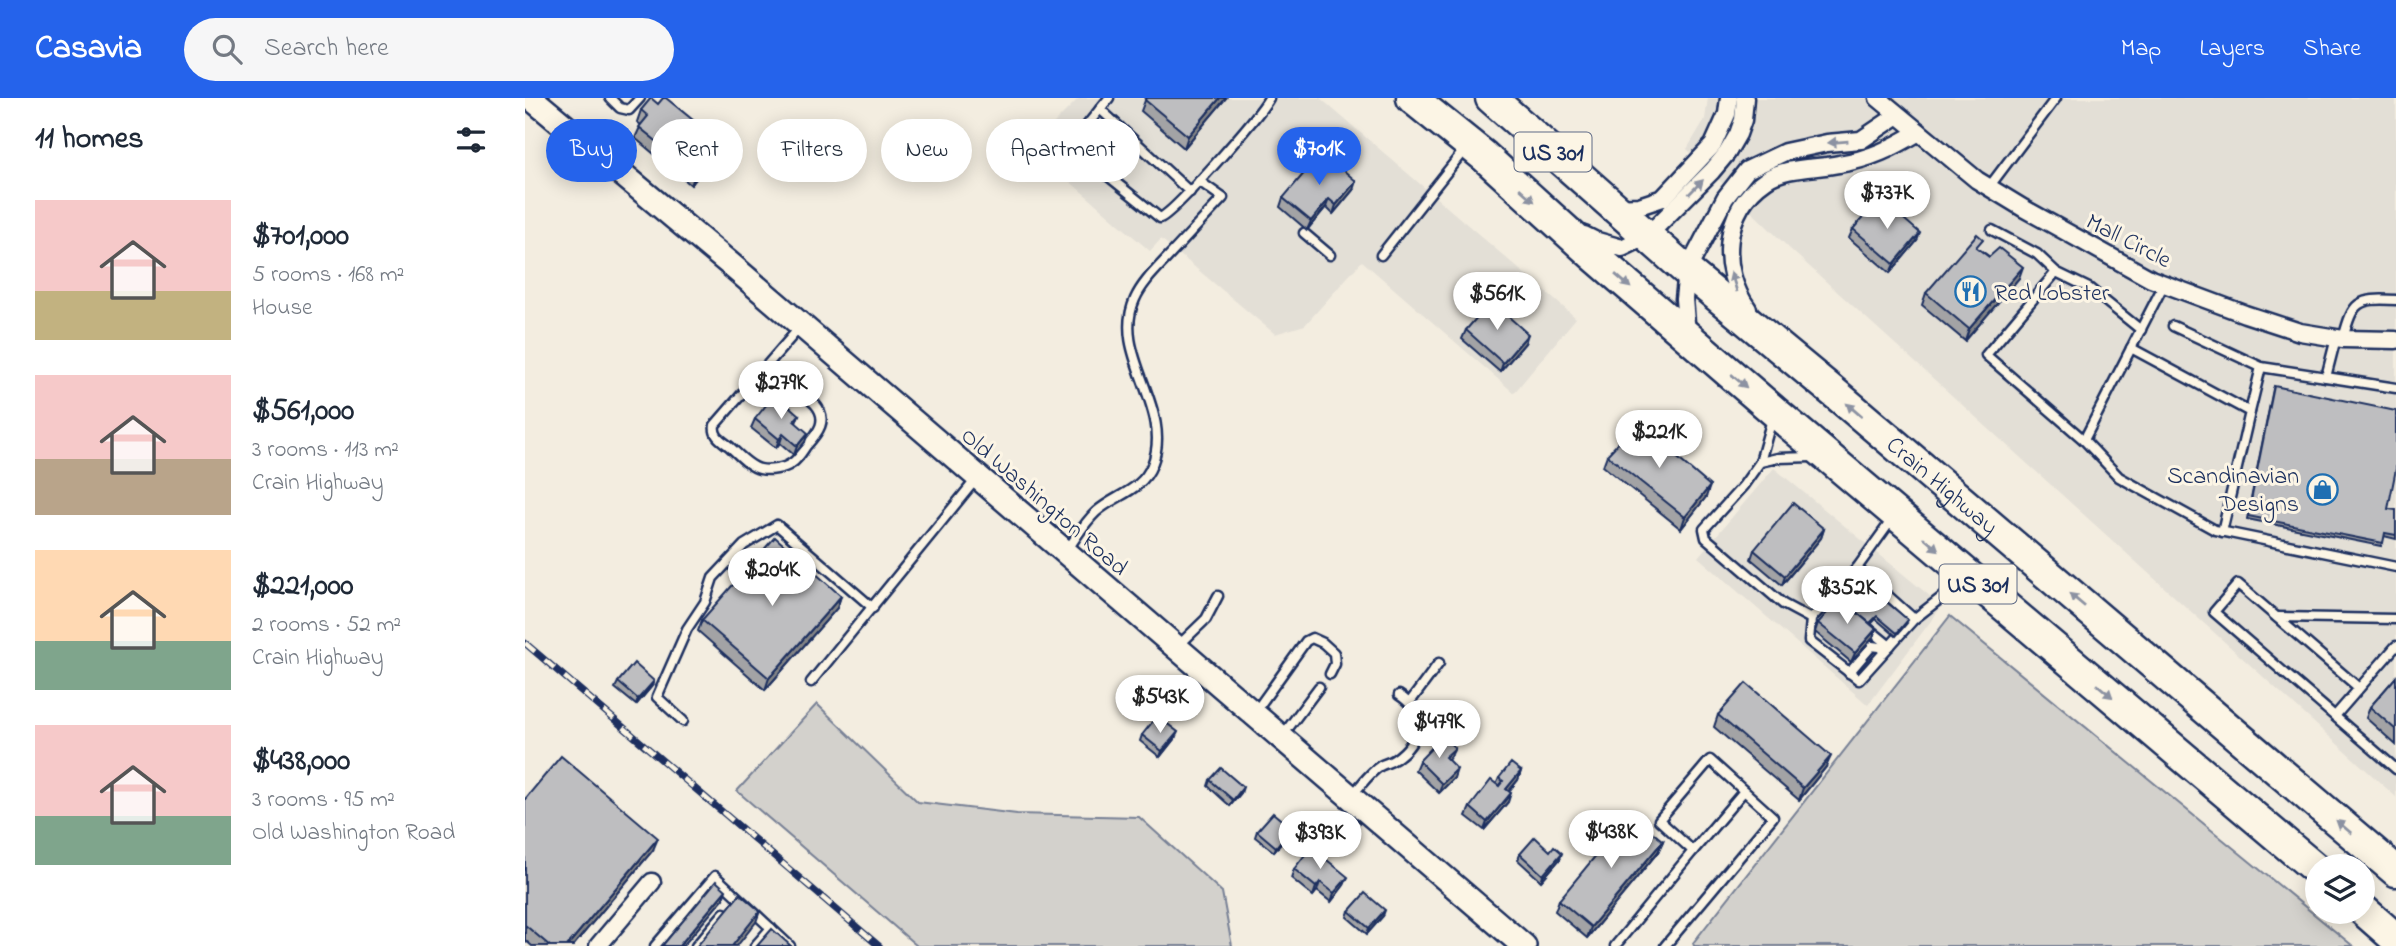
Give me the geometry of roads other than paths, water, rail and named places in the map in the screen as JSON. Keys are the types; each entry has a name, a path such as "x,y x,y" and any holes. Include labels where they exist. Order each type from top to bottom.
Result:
{"highway":[{"name":"US 301","path":"1412,98 1469,144 1775,412 2305,860"},
{"name":"Crain Highway","path":"1491,98 1687,271 2396,871"},
{"path":"2375,921 2396,939"}],"main road":[{"name":"Old Washington Road","path":"531,98 1524,946"}],"street":[{"path":"1614,206 1639,206 1663,198 1713,145 1727,114 1729,98"},
{"path":"1554,219 1594,240 1622,248 1647,236 1727,153 1740,127 1745,98"},
{"name":"Mall Circle","path":"1878,98 1989,187 2115,260 2164,284 2300,332 2339,338 2396,340"},
{"path":"1687,336 1684,299 1687,271 1725,198 1747,170 1785,152 1827,143 1860,140 1898,115"},
{"path":"1770,339 1737,294 1731,274 1728,249 1731,230 1740,207 1767,179 1791,170 1837,165 1883,153 1919,132"},
{"path":"598,946 652,882"}],"lane":[{"path":"610,98 621,108 629,110 640,98"},
{"path":"1109,98 1075,140 1077,150 1160,218 1190,191 1269,98"},
{"path":"1989,187 2056,98"},
{"path":"1100,109 1190,191"},
{"path":"1381,255 1469,144"},
{"path":"1065,553 1098,510 1146,477 1155,459 1157,439 1153,411 1130,343 1129,322 1134,301 1144,285 1223,198 1199,181"},
{"path":"1992,230 2037,254 2056,272 2089,288 2141,330"},
{"path":"1304,233 1330,256"},
{"path":"2056,272 1986,355 2084,440 2119,478 2222,532 2396,568"},
{"path":"2084,440 2164,284"},
{"path":"2326,377 2339,338 2354,307 2368,299 2396,300"},
{"path":"768,364 815,404 821,412 822,420 820,430 792,463 782,468 767,470 755,467 717,437 714,429 768,364 801,326"},
{"path":"2173,326 2261,367 2396,388"},
{"path":"2131,348 2250,412"},
{"path":"2222,532 2261,367"},
{"path":"1775,412 1760,462 1705,529 1704,534 1783,604 1811,619"},
{"path":"1760,462 1801,456 1830,458"},
{"path":"811,682 977,478"},
{"path":"1896,514 1857,568 1811,619 1809,641 1859,680 1914,619 1969,576"},
{"path":"683,721 657,697 687,629 705,602 713,578 744,545 777,525 873,608"},
{"path":"1857,568 1885,599 1914,619"},
{"path":"2359,688 2238,584 2214,612 2396,769"},
{"path":"1176,648 1206,619 1218,596"},
{"path":"1831,597 1840,604"},
{"path":"2277,617 2396,619"},
{"path":"1868,628 1889,647"},
{"path":"1253,714 1306,641 1312,638 1334,653 1335,664 1330,674"},
{"path":"1849,673 1872,646 1889,647"},
{"path":"2335,716 2396,646"},
{"path":"1410,702 1439,663"},
{"path":"1281,738 1319,687"},
{"path":"1350,797 1380,766 1393,761 1413,742 1417,728 1416,715 1410,702 1399,695"},
{"path":"1665,946 1773,817 1710,760 1660,820 1693,850"},
{"path":"1615,946 1744,791"},
{"path":"655,946 715,876 790,946"},
{"path":"696,946 738,897"},
{"path":"755,946 771,928"}],"railway":[{"path":"525,643 879,946"}],"place":[{"name":"Red Lobster","path":"1971,292"},
{"name":"Scandinavian Designs","path":"2322,489"}]}
